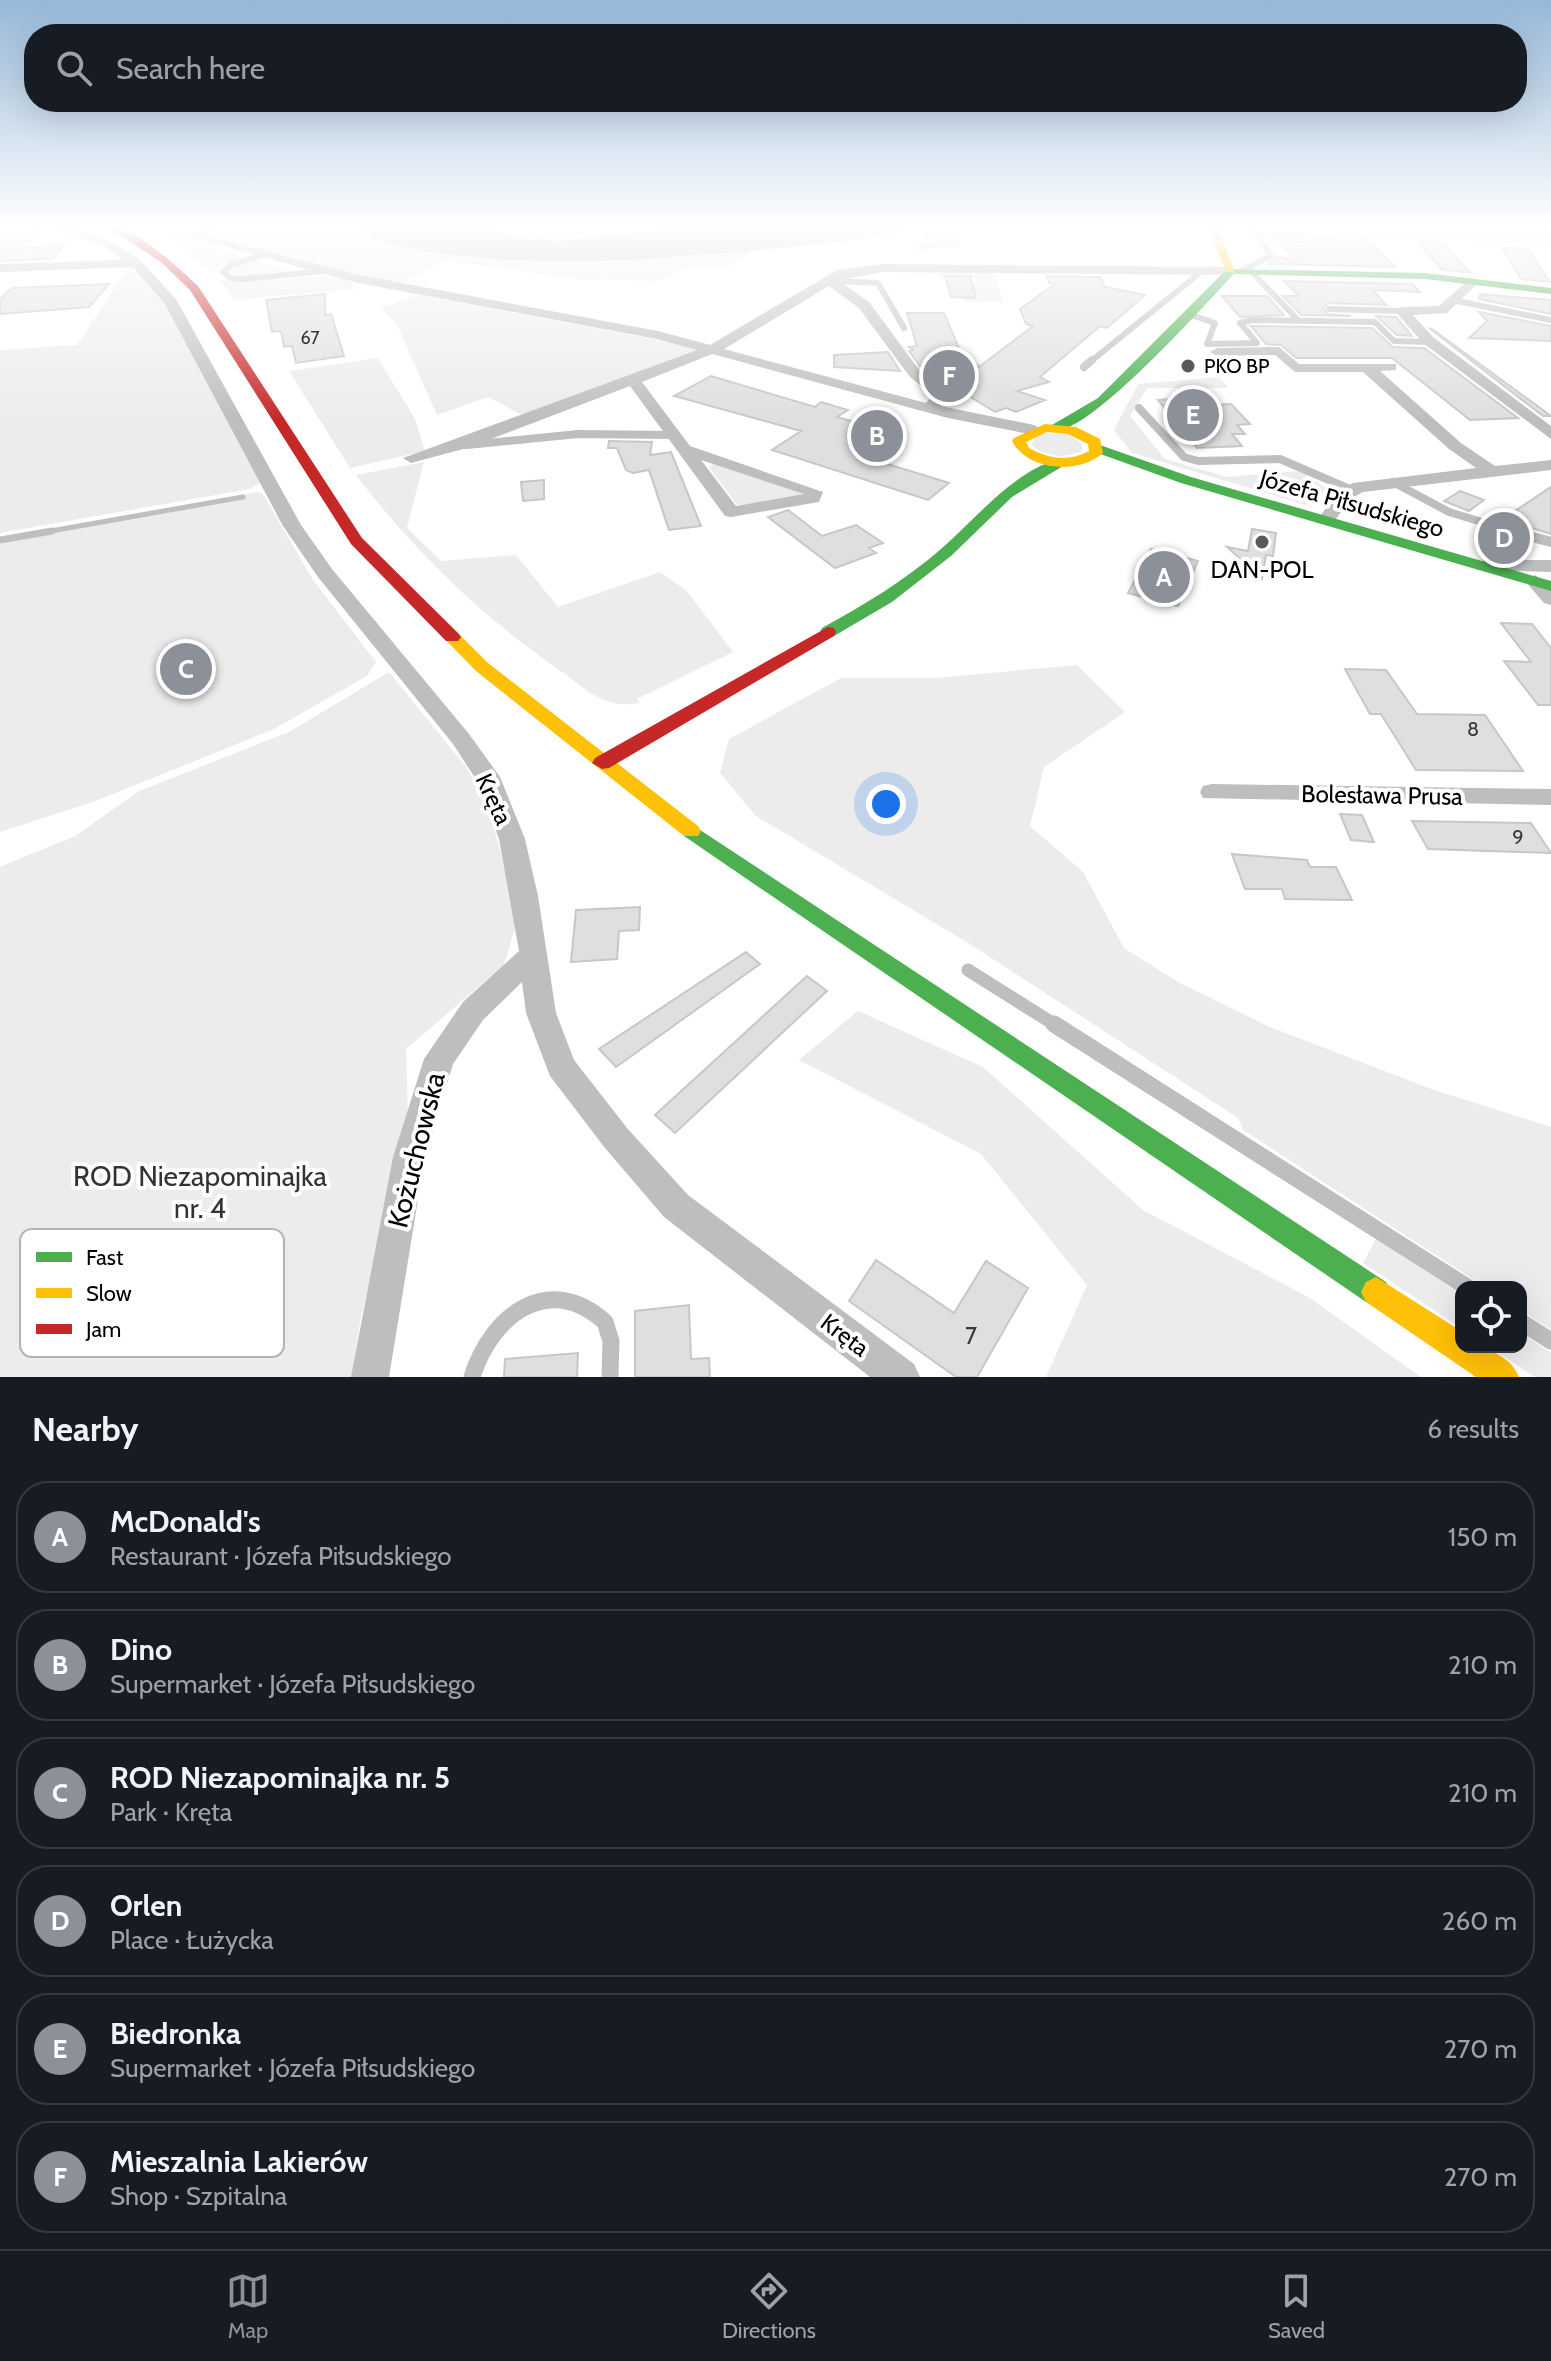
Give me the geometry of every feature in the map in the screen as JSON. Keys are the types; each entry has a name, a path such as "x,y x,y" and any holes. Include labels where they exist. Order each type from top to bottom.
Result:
{"street":[{"name":"Kręta","path":"161,291 171,302 270,487 316,562 461,739 491,783 512,839 525,896 541,1013 561,1067 676,1206 901,1377"},
{"path":"196,291 356,541 482,667 602,763 745,869 1503,1377"},
{"path":"426,291 715,348 954,415 1028,442 1058,463"},
{"path":"411,458 461,445 715,348 813,291"},
{"path":"846,291 871,313 915,374 942,395 930,408"},
{"path":"1007,494 1028,442 1102,401 1188,314 1216,291"},
{"path":"1402,311 1442,310 1462,291"},
{"path":"1402,311 1430,342 1551,434"},
{"path":"1217,352 1279,351 1295,368 1391,367"},
{"path":"1366,367 1455,446 1492,472"},
{"path":"633,380 679,442 731,512 813,498 814,492 679,442"},
{"path":"1082,461 1096,453 1093,442 1102,401"},
{"path":"1057,428 1186,480"},
{"path":"602,763 886,599 946,553 1007,494 1058,463 1082,461 1186,480"},
{"path":"1326,520 1352,490 1393,482 1551,465"},
{"name":"Józefa Piłsudskiego","path":"1186,480 1543,584"},
{"path":"1480,566 1551,566"},
{"path":"1543,584 1551,599"},
{"name":"Bolesława Prusa","path":"1212,792 1551,797"},
{"name":"Kożuchowska","path":"370,1377 409,1157 423,1101 439,1059 473,1011 531,957"}],"lane":[{"path":"883,291 904,328"},
{"path":"1084,367 1177,291"},
{"path":"1264,291 1299,322"},
{"path":"1452,300 1551,320"},
{"path":"1329,309 1402,311"},
{"path":"1188,314 1215,323 1207,344 1257,343 1240,323 1299,322 1375,322 1394,341 1430,342"},
{"path":"1139,408 1184,457 1198,461 1280,459 1352,490"},
{"path":"461,445 578,434 679,442"},
{"path":"1393,482 1408,494 1452,514 1551,542"},
{"path":"968,970 1458,1281"},
{"path":"472,1377 484,1344 501,1324 519,1309 559,1298 581,1305 605,1323 610,1340 610,1377"},
{"path":"1527,1326 1551,1341"}],"green space":[{"path":"113,291 154,291 188,339 261,482 250,489 0,533 0,350 77,345"},
{"path":"228,291 329,291 234,300"},
{"path":"976,291 1000,291 1004,302 966,302 965,298 979,298"},
{"path":"418,295 696,347 696,351 526,417 488,397 437,415 397,325 381,308"},
{"path":"378,358 415,419 425,451 350,468 289,371"},
{"path":"1219,377 1229,388 1147,388 1130,416 1165,459 1227,477 1300,471 1327,489 1306,505 1132,453 1114,430 1138,384"},
{"path":"1044,433 1069,434 1082,444 1082,451 1062,456 1043,452 1031,445 1035,438"},
{"path":"424,462 407,528 441,561 516,555 558,607 660,572 687,591 733,652 637,699 640,703 613,703 592,694 475,604 401,530 356,475"},
{"path":"715,463 802,492 801,497 737,505 709,467"},
{"path":"257,492 263,494 313,580 376,662 367,676 274,729 93,802 0,832 0,537"},
{"path":"1077,665 1125,712 1044,767 1030,826 1083,872 1124,948 1178,982 1270,1027 1434,1090 1551,1127 1551,1330 1527,1314 1527,1281 1476,1281 1243,1130 1238,1118 973,946 756,816 720,773 729,739 841,678 936,678"},
{"name":"ROD Niezapominajka nr. 4","path":"389,672 467,768 490,814 508,880 515,928 504,965 406,1049 408,1118 360,1322 352,1377 0,1377 0,867 75,836 139,791 289,732"},
{"path":"858,1011 983,1067 1143,1210 1310,1298 1421,1377 1046,1377 1087,1285 981,1154 799,1060"},
{"path":"1376,1239 1455,1290 1455,1324 1363,1263"},
{"path":"1527,1337 1551,1353 1551,1377 1535,1377 1499,1353 1527,1353"}],"building":[{"path":"8,291 103,291 89,307 0,314 0,299"},
{"path":"949,291 974,291 976,298 951,297"},
{"path":"1045,291 1126,291 1145,295 1107,328 1100,326 1040,377 1049,382 1017,391 1045,400 1016,412 1006,408 995,412 920,366 909,351 913,350 909,347 917,346 907,313 944,313 961,353 963,351 979,367 1033,326 1026,324 1020,309"},
{"path":"1294,291 1374,291 1386,305 1328,303 1323,308 1327,314 1351,316 1301,315 1283,296 1299,296"},
{"path":"325,294 325,315 331,314 344,356 296,363 292,346 284,347 281,331 272,332 266,300"},
{"path":"1480,294 1551,300 1551,314 1479,299"},
{"path":"1222,296 1267,296 1284,315 1240,317"},
{"path":"1479,312 1551,326 1551,341 1469,338 1487,321"},
{"path":"1376,316 1396,317 1412,336 1397,335"},
{"path":"1251,326 1372,328 1393,347 1424,348 1518,418 1470,420 1392,358 1296,358 1281,345 1266,344"},
{"path":"1429,328 1432,329 1551,416 1543,416"},
{"path":"888,352 900,371 834,367 834,355"},
{"path":"711,376 815,407 821,402 848,410 837,417 899,435 868,458 949,483 928,500 772,450 801,431 674,396"},
{"path":"1201,398 1206,405 1231,404 1250,424 1237,425 1245,434 1232,434 1242,446 1197,448 1158,400"},
{"path":"609,441 652,442 650,455 671,452 701,526 669,530 649,470 633,473 626,470 617,448 608,448"},
{"path":"544,480 544,499 523,501 521,482"},
{"path":"1551,487 1551,534 1503,519"},
{"path":"1460,491 1484,500 1469,511 1444,501"},
{"path":"788,510 822,536 856,525 883,543 869,548 876,553 835,568 768,517"},
{"path":"1252,529 1276,533 1273,556 1266,555 1262,579 1227,547 1248,551"},
{"path":"1151,549 1198,561 1178,606 1128,593"},
{"path":"1501,623 1532,624 1551,648 1551,705 1538,705 1504,661 1531,662"},
{"path":"1345,669 1386,670 1417,714 1485,715 1523,771 1416,770 1381,714 1370,714"},
{"path":"1340,814 1362,815 1374,842 1351,840"},
{"path":"1412,821 1531,823 1551,853 1428,849"},
{"path":"1232,854 1307,860 1310,867 1336,867 1352,900 1285,899 1282,889 1245,889"},
{"path":"640,907 639,930 619,931 617,959 571,962 576,910"},
{"path":"746,952 760,964 616,1067 599,1049"},
{"path":"807,976 827,991 675,1133 655,1115"},
{"path":"876,1260 954,1313 986,1261 1028,1288 977,1377 956,1377 849,1301"},
{"path":"689,1305 691,1359 709,1358 710,1377 635,1377 635,1311"},
{"path":"578,1353 577,1377 504,1377 505,1359"}],"waterway":[{"path":"40,533 243,497"},
{"path":"0,540 52,531"}],"traffic: fast":[{"path":"1057,428 1102,401 1211,291"},
{"path":"1097,448 1186,480 1551,586"},
{"path":"828,632 886,599 946,553 1007,494 1058,463"},
{"path":"691,831 1376,1292"}],"traffic: slow":[{"path":"1045,428 1071,430 1095,442 1096,453 1078,461 1060,462 1024,451 1019,441 1045,428"},
{"path":"452,637 482,667 691,831"},
{"path":"1376,1292 1503,1377"}],"traffic: jam":[{"path":"196,291 356,541 452,637"},
{"path":"602,763 828,632"}],"place":[{"name":"PKO BP","path":"1188,366"},
{"name":"Mieszalnia Lakierów","path":"949,376"},
{"name":"Biedronka","path":"1193,415"},
{"name":"Dino","path":"877,436"},
{"name":"Orlen","path":"1504,538"},
{"name":"DAN-POL","path":"1262,542"},
{"name":"McDonald's","path":"1164,577"},
{"name":"ROD Niezapominajka nr. 5","path":"186,669"}]}
